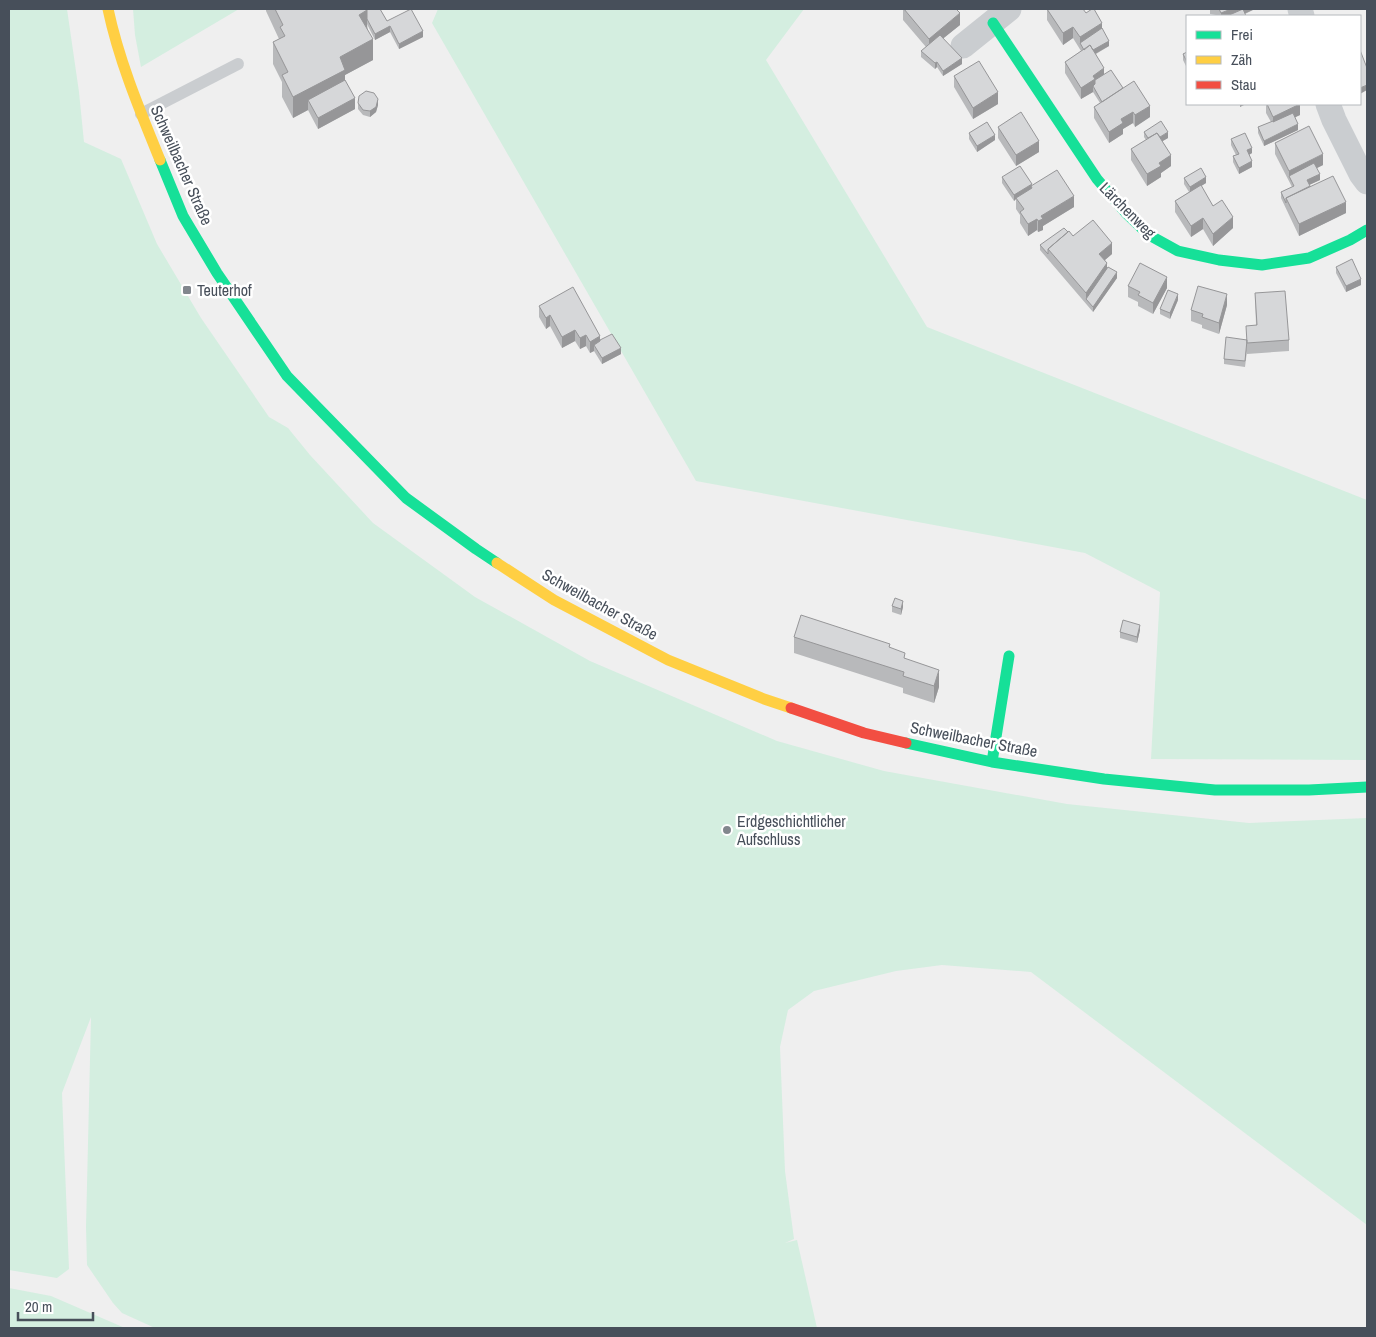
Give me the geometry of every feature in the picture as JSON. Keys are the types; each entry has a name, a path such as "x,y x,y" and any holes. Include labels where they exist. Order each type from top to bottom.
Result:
{"main road":[{"name":"Schweilbacher Straße","path":"108,9 114,37 141,114 183,216 217,272 287,376 406,498 476,549 554,600 668,660 764,699 864,733 992,762 1104,779 1215,790 1309,790 1367,787"},
{"name":"Lärchenweg","path":"1001,16 1097,179 1126,213 1149,235 1178,251 1219,260 1262,265 1309,258 1350,240 1367,230"},
{"path":"992,762 1009,656"}],"street":[{"name":"Lärchenweg","path":"963,46 1001,16"},
{"path":"1328,105 1361,174 1367,182"}],"lane":[{"path":"141,114 238,64"}],"green space":[{"path":"9,9 67,9 84,142 121,159 157,244 201,318 269,417 288,428 310,455 373,523 475,597 590,661 777,741 884,771 1067,804 1249,823 1367,818 1367,1225 1031,972 942,965 896,971 814,991 788,1010 780,1047 785,1171 794,1239 785,1243 797,1240 817,1328 155,1328 122,1313 87,1265 86,1227 91,1017 62,1093 69,1269 57,1278 9,1270"},
{"path":"133,9 239,9 141,67 135,35"},
{"path":"438,9 804,9 766,60 927,327 1367,500 1367,760 1151,759 1160,592 1085,553 696,481 432,23"},
{"path":"9,1288 51,1296 125,1328 9,1328"}],"building":[{"path":"275,9 366,9 359,15 373,39 340,57 345,70 293,97 282,75 288,72 273,42 285,36 280,27 283,25"},
{"path":"366,9 380,9 387,21 411,9 423,31 399,44 390,26 375,34 367,19"},
{"path":"904,9 956,9 960,13 929,39"},
{"path":"1047,9 1083,9 1086,13 1094,9 1102,23 1080,37 1073,27 1063,33"},
{"path":"1219,9 1231,9 1221,13"},
{"path":"1243,9 1246,15 1229,15"},
{"path":"1102,28 1109,41 1093,50 1090,45 1084,50 1080,43"},
{"path":"940,35 962,58 943,71 937,62 935,63 921,51"},
{"path":"1090,45 1104,68 1093,76 1095,79 1081,88 1065,62"},
{"path":"1361,53 1367,68 1367,85 1361,88"},
{"path":"979,61 998,92 973,108 954,76"},
{"path":"1111,70 1123,88 1102,102 1093,86 1095,80"},
{"path":"345,80 355,98 318,118 308,100"},
{"path":"1134,81 1150,106 1135,115 1133,112 1121,119 1123,123 1109,132 1094,107"},
{"path":"366,91 374,93 378,99 376,107 370,111 363,110 358,103 359,96"},
{"path":"1267,105 1298,105 1273,117"},
{"path":"1021,112 1039,141 1016,155 998,127"},
{"path":"1293,113 1298,124 1264,141 1258,127"},
{"path":"1161,121 1168,132 1160,137 1157,133 1148,138 1144,132"},
{"path":"987,122 995,135 977,146 969,133"},
{"path":"1309,126 1323,154 1289,171 1275,143"},
{"path":"1157,133 1171,155 1159,163 1161,166 1147,174 1131,149"},
{"path":"1245,133 1252,148 1247,150 1252,161 1239,168 1233,156 1239,154 1231,139"},
{"path":"1314,163 1320,174 1307,180 1310,186 1286,198 1286,203 1281,192 1294,186 1289,176"},
{"path":"1020,166 1032,184 1014,195 1002,177"},
{"path":"1201,168 1206,177 1190,187 1184,178"},
{"path":"1057,170 1074,196 1041,216 1043,219 1038,221 1037,219 1028,224 1020,212 1024,209 1016,198"},
{"path":"1333,176 1346,202 1299,224 1286,198"},
{"path":"1201,185 1213,206 1222,200 1233,217 1213,234 1203,218 1191,226 1175,201"},
{"path":"1093,220 1112,243 1099,254 1107,263 1086,293 1048,249 1069,231 1073,236"},
{"path":"1064,228 1068,232 1048,249 1048,254 1040,245"},
{"path":"1352,259 1361,279 1346,286 1336,267"},
{"path":"1140,263 1167,277 1153,303 1138,295 1140,292 1128,286"},
{"path":"1108,267 1117,272 1093,307 1086,299"},
{"path":"1198,286 1227,294 1219,323 1202,317 1203,314 1191,310"},
{"path":"573,287 600,336 590,342 586,335 580,338 575,330 562,337 550,315 546,318 539,306"},
{"path":"1168,290 1178,294 1170,313 1160,309"},
{"path":"1285,291 1289,340 1247,343 1246,326 1257,325 1255,293"},
{"path":"612,334 621,348 602,358 594,345"},
{"path":"1226,337 1247,340 1245,361 1224,359"},
{"path":"895,598 903,601 901,609 892,606"},
{"path":"801,615 890,644 889,647 905,653 904,658 939,670 934,686 903,676 904,672 794,637"},
{"path":"1123,620 1140,625 1137,637 1120,632"}],"traffic: fast":[{"path":"993,23 1097,179 1126,213 1149,235 1178,251 1219,260 1262,265 1309,258 1350,240 1367,230"},
{"path":"160,160 183,216 217,273 287,376 406,498 497,563"},
{"path":"992,762 1009,656"},
{"path":"906,743 992,762 1104,779 1215,790 1309,790 1367,787"}],"traffic: slow":[{"path":"108,9 124,67 160,160"},
{"path":"497,563 554,600 668,660 791,708"}],"traffic: jam":[{"path":"791,708 864,733 906,743"}],"place":[{"name":"Teuterhof","path":"187,290"},
{"name":"Erdgeschichtlicher Aufschluss","path":"727,830"}]}
